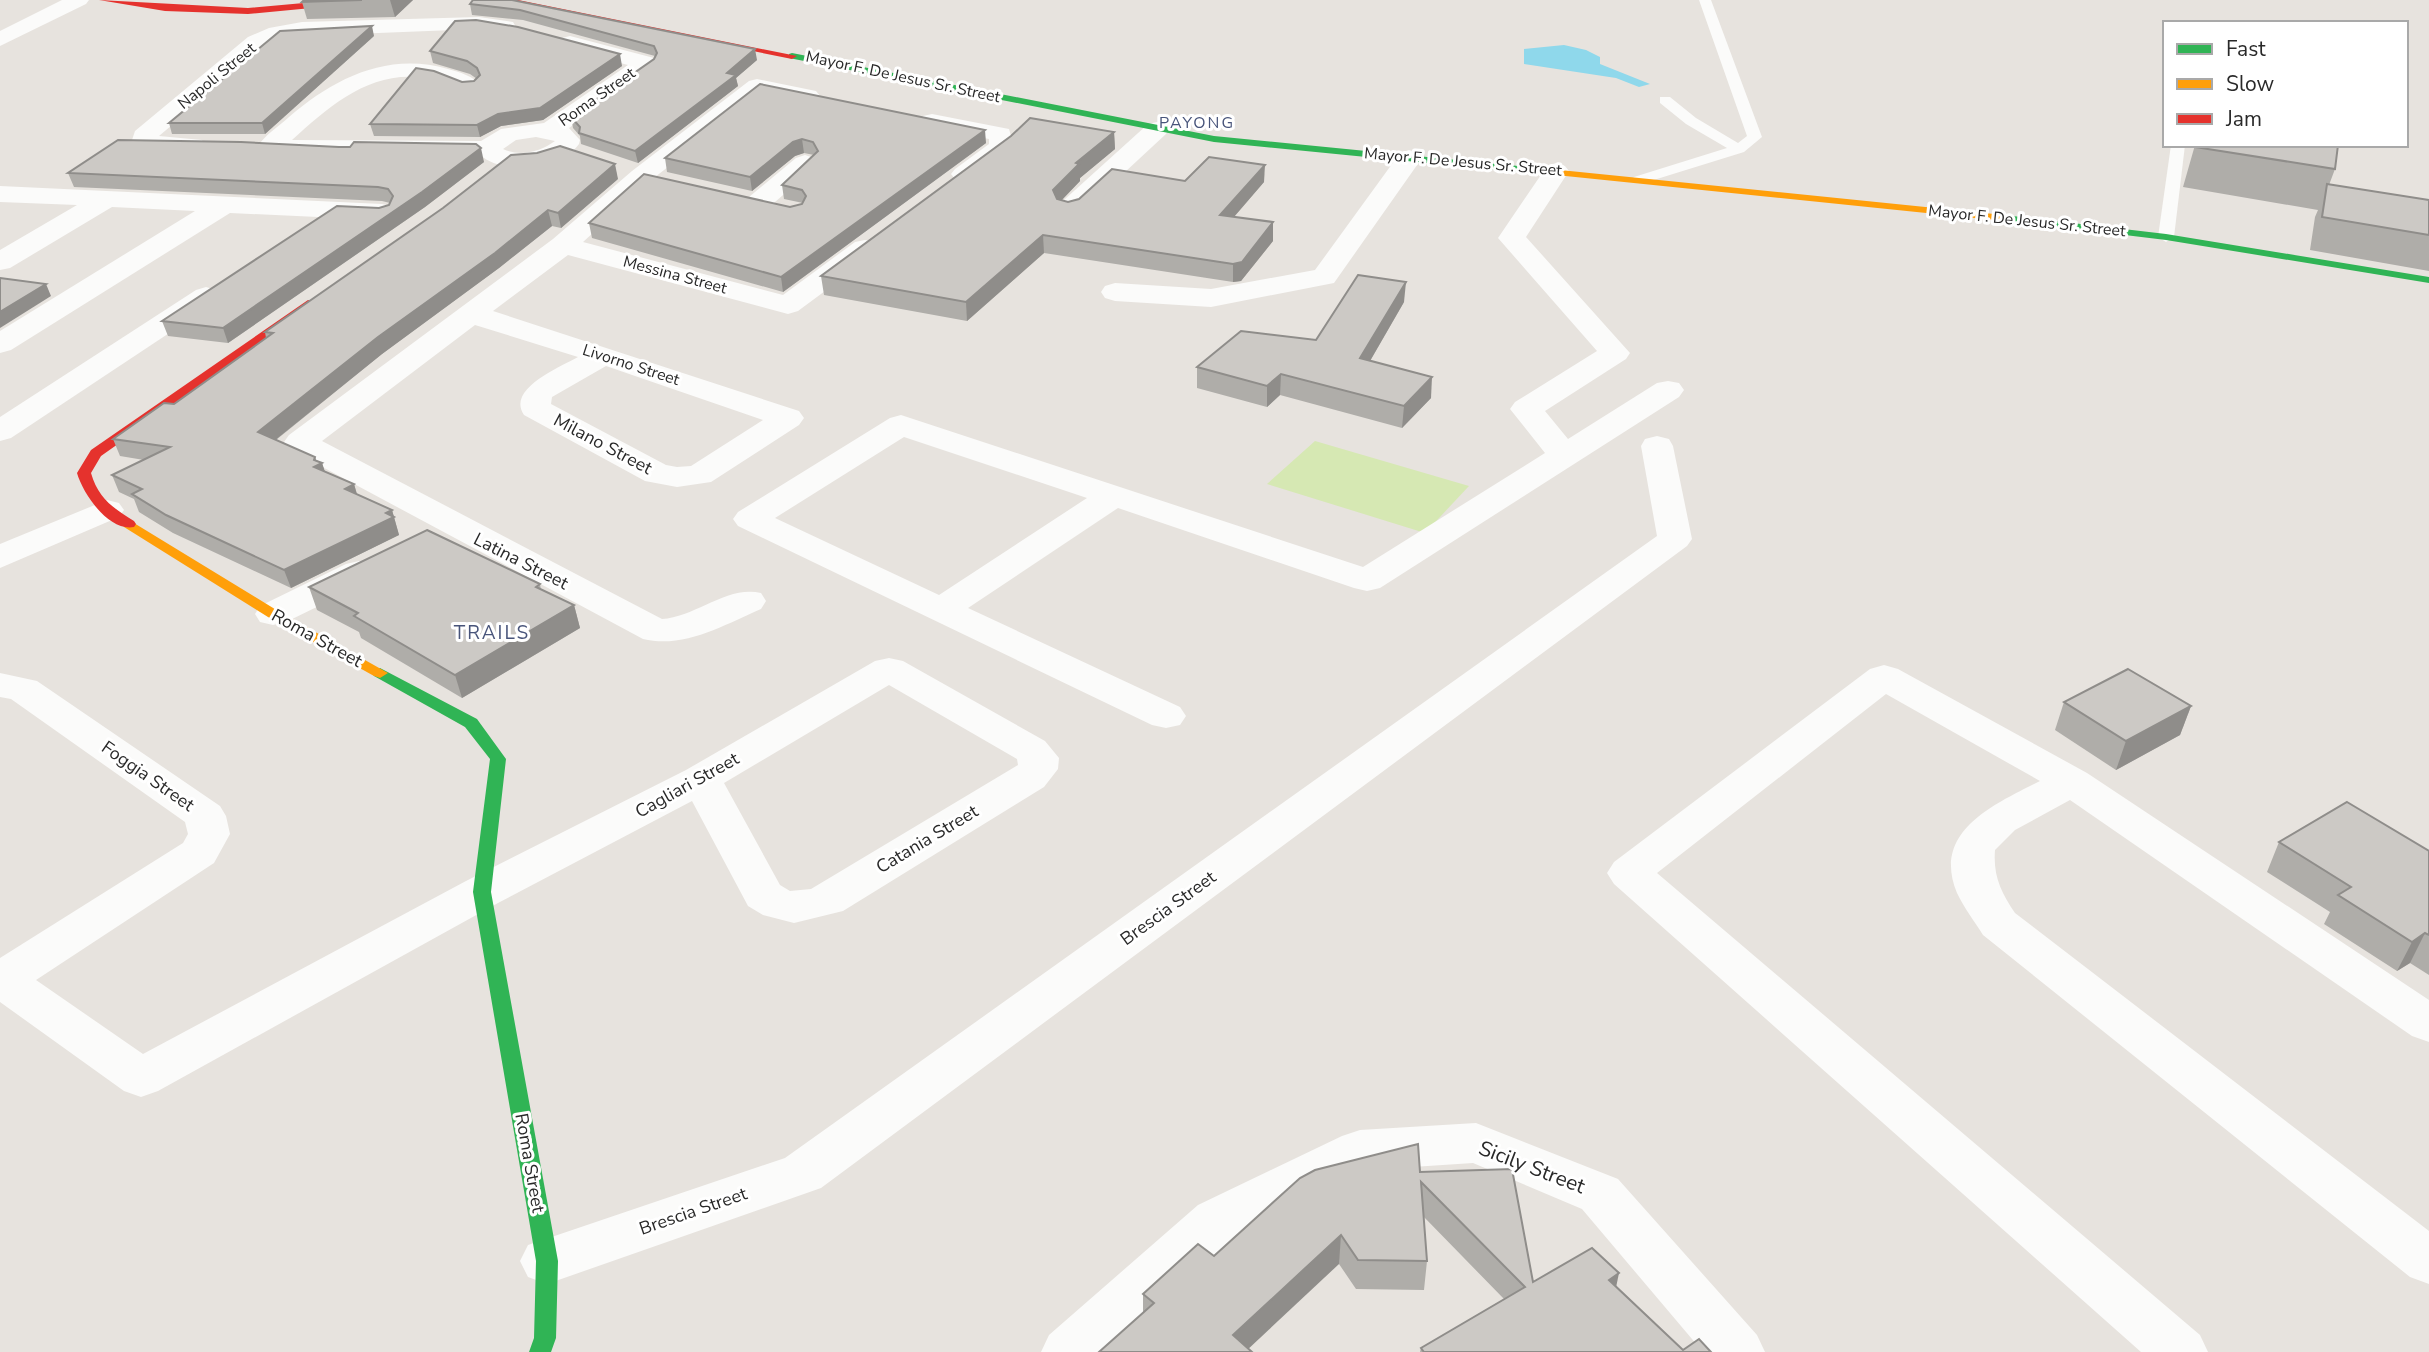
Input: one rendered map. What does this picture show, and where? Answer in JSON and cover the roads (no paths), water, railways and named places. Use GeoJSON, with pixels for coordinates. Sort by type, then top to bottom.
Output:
{"type":"FeatureCollection","features":[{"type":"Feature","properties":{"kind":"street"},"geometry":{"type":"LineString","coordinates":[[0,39],[79,0]]}},
{"type":"Feature","properties":{"kind":"street"},"geometry":{"type":"LineString","coordinates":[[103,0],[164,8],[248,11],[364,0]]}},
{"type":"Feature","properties":{"kind":"street","name":"Mayor F. De Jesus Sr. Street"},"geometry":{"type":"LineString","coordinates":[[505,0],[704,36],[1214,139],[2058,223],[2166,237],[2429,280]]}},
{"type":"Feature","properties":{"kind":"street","name":"Napoli Street"},"geometry":{"type":"LineString","coordinates":[[217,146],[143,143],[144,136],[256,42],[277,33],[302,29],[479,23],[522,30]]}},
{"type":"Feature","properties":{"kind":"street","name":"Roma Street"},"geometry":{"type":"LineString","coordinates":[[499,154],[532,159],[646,63],[547,36]]}},
{"type":"Feature","properties":{"kind":"street"},"geometry":{"type":"LineString","coordinates":[[269,147],[343,87],[375,74],[414,70],[438,72],[469,86]]}},
{"type":"Feature","properties":{"kind":"street"},"geometry":{"type":"LineString","coordinates":[[472,314],[654,179],[757,86],[838,102]]}},
{"type":"Feature","properties":{"kind":"street"},"geometry":{"type":"LineString","coordinates":[[905,115],[1000,134],[1002,146],[949,185]]}},
{"type":"Feature","properties":{"kind":"street"},"geometry":{"type":"LineString","coordinates":[[1069,209],[1157,129]]}},
{"type":"Feature","properties":{"kind":"street"},"geometry":{"type":"LineString","coordinates":[[556,140],[588,158]]}},
{"type":"Feature","properties":{"kind":"street"},"geometry":{"type":"LineString","coordinates":[[243,146],[499,154],[488,175]]}},
{"type":"Feature","properties":{"kind":"street"},"geometry":{"type":"LineString","coordinates":[[1115,292],[1211,298],[1324,277],[1409,158]]}},
{"type":"Feature","properties":{"kind":"street"},"geometry":{"type":"LineString","coordinates":[[758,203],[806,163]]}},
{"type":"Feature","properties":{"kind":"street"},"geometry":{"type":"LineString","coordinates":[[614,167],[654,179]]}},
{"type":"Feature","properties":{"kind":"street"},"geometry":{"type":"LineString","coordinates":[[1556,171],[1512,237],[1615,353],[1526,409],[1565,456]]}},
{"type":"Feature","properties":{"kind":"street"},"geometry":{"type":"LineString","coordinates":[[1,195],[382,212]]}},
{"type":"Feature","properties":{"kind":"street"},"geometry":{"type":"LineString","coordinates":[[732,197],[793,211]]}},
{"type":"Feature","properties":{"kind":"street"},"geometry":{"type":"LineString","coordinates":[[0,262],[104,201]]}},
{"type":"Feature","properties":{"kind":"street"},"geometry":{"type":"LineString","coordinates":[[0,344],[222,206]]}},
{"type":"Feature","properties":{"kind":"street"},"geometry":{"type":"LineString","coordinates":[[301,232],[336,209]]}},
{"type":"Feature","properties":{"kind":"street","name":"Messina Street"},"geometry":{"type":"LineString","coordinates":[[563,246],[788,305],[884,233]]}},
{"type":"Feature","properties":{"kind":"street"},"geometry":{"type":"LineString","coordinates":[[0,431],[232,278]]}},
{"type":"Feature","properties":{"kind":"street","name":"Roma Street"},"geometry":{"type":"LineString","coordinates":[[323,294],[96,453],[84,474],[88,492],[107,510],[273,614],[471,723],[498,759],[482,892],[547,1261],[545,1338],[540,1352]]}},
{"type":"Feature","properties":{"kind":"street","name":"Livorno Street"},"geometry":{"type":"LineString","coordinates":[[472,314],[788,418]]}},
{"type":"Feature","properties":{"kind":"street","name":"Latina Street"},"geometry":{"type":"LineString","coordinates":[[472,314],[300,442],[656,631],[682,629],[748,601]]}},
{"type":"Feature","properties":{"kind":"street","name":"Milano Street"},"geometry":{"type":"LineString","coordinates":[[603,355],[541,391],[535,400],[535,408],[657,474],[677,477],[699,475],[788,418]]}},
{"type":"Feature","properties":{"kind":"street"},"geometry":{"type":"LineString","coordinates":[[1166,716],[750,519],[901,425],[1367,580],[1668,390]]}},
{"type":"Feature","properties":{"kind":"street","name":"Brescia Street"},"geometry":{"type":"LineString","coordinates":[[547,1261],[803,1172],[1675,539],[1657,446]]}},
{"type":"Feature","properties":{"kind":"street"},"geometry":{"type":"LineString","coordinates":[[941,610],[1112,497]]}},
{"type":"Feature","properties":{"kind":"street"},"geometry":{"type":"LineString","coordinates":[[0,557],[107,510]]}},
{"type":"Feature","properties":{"kind":"street"},"geometry":{"type":"LineString","coordinates":[[273,614],[452,525]]}},
{"type":"Feature","properties":{"kind":"street","name":"Cagliari Street"},"geometry":{"type":"LineString","coordinates":[[1,978],[141,1078],[482,892],[701,779],[889,669]]}},
{"type":"Feature","properties":{"kind":"street","name":"Catania Street"},"geometry":{"type":"LineString","coordinates":[[701,779],[764,895],[774,904],[790,909],[809,907],[827,900],[1029,778],[1038,769],[1039,758],[1031,750],[889,669]]}},
{"type":"Feature","properties":{"kind":"street"},"geometry":{"type":"LineString","coordinates":[[2180,1352],[1629,873],[1884,677],[2072,782],[2429,1024]]}},
{"type":"Feature","properties":{"kind":"street","name":"Foggia Street"},"geometry":{"type":"LineString","coordinates":[[0,685],[23,689],[205,816],[209,834],[199,853],[1,978]]}},
{"type":"Feature","properties":{"kind":"street"},"geometry":{"type":"LineString","coordinates":[[2072,782],[1995,824],[1978,839],[1971,854],[1970,874],[1980,899],[1999,924],[2429,1261]]}},
{"type":"Feature","properties":{"kind":"street","name":"Sicily Street"},"geometry":{"type":"LineString","coordinates":[[1069,1352],[1217,1220],[1360,1150],[1476,1143],[1600,1194],[1737,1352]]}},
{"type":"Feature","properties":{"kind":"lane"},"geometry":{"type":"LineString","coordinates":[[1639,180],[1739,149],[1755,136],[1704,0]]}},
{"type":"Feature","properties":{"kind":"lane"},"geometry":{"type":"LineString","coordinates":[[1665,100],[1691,121],[1739,149]]}},
{"type":"Feature","properties":{"kind":"lane"},"geometry":{"type":"LineString","coordinates":[[2166,237],[2178,147]]}},
{"type":"Feature","properties":{"kind":"water"},"geometry":{"type":"Polygon","coordinates":[[[1564,45],[1586,50],[1600,57],[1600,64],[1650,84],[1639,87],[1616,78],[1524,64],[1524,49],[1564,45]]]}},
{"type":"Feature","properties":{"kind":"district","name":"PAYONG"},"geometry":{"type":"Point","coordinates":[1197,123]}},
{"type":"Feature","properties":{"kind":"district","name":"TRAILS"},"geometry":{"type":"Point","coordinates":[492,633]}}]}
